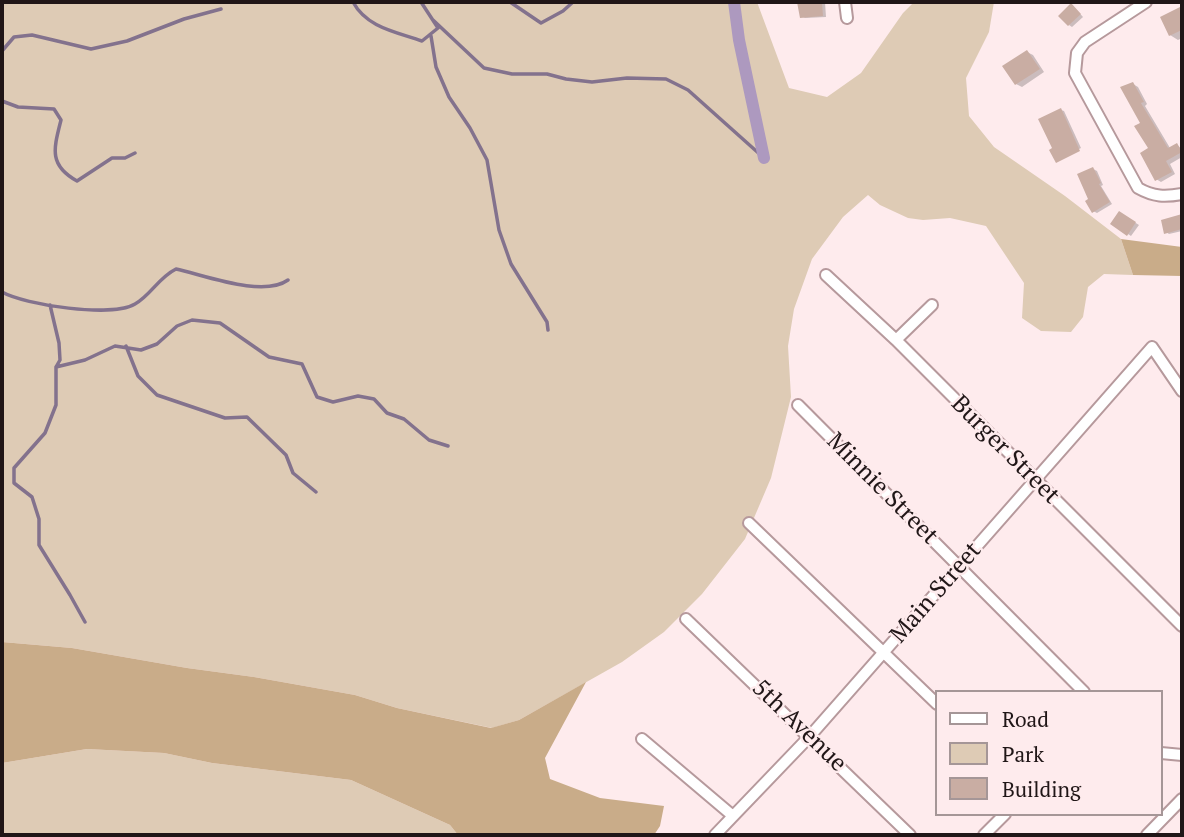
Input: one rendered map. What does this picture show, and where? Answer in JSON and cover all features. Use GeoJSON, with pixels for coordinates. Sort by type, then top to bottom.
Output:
{"type":"FeatureCollection","features":[{"type":"Feature","properties":{"kind":"street"},"geometry":{"type":"LineString","coordinates":[[845,2],[847,18]]}},
{"type":"Feature","properties":{"kind":"street"},"geometry":{"type":"LineString","coordinates":[[1146,2],[1084,42],[1077,53],[1075,73],[1138,188],[1151,195],[1166,197],[1182,194]]}},
{"type":"Feature","properties":{"kind":"street","name":"Burger Street"},"geometry":{"type":"LineString","coordinates":[[826,275],[896,340],[1182,626]]}},
{"type":"Feature","properties":{"kind":"street"},"geometry":{"type":"LineString","coordinates":[[896,340],[932,305]]}},
{"type":"Feature","properties":{"kind":"street","name":"Main Street"},"geometry":{"type":"LineString","coordinates":[[715,835],[810,736],[1152,347],[1182,391]]}},
{"type":"Feature","properties":{"kind":"street","name":"Minnie Street"},"geometry":{"type":"LineString","coordinates":[[798,405],[1082,690]]}},
{"type":"Feature","properties":{"kind":"street"},"geometry":{"type":"LineString","coordinates":[[749,523],[936,703]]}},
{"type":"Feature","properties":{"kind":"street","name":"5th Avenue"},"geometry":{"type":"LineString","coordinates":[[686,619],[910,835]]}},
{"type":"Feature","properties":{"kind":"street"},"geometry":{"type":"LineString","coordinates":[[642,738],[733,817]]}},
{"type":"Feature","properties":{"kind":"street"},"geometry":{"type":"LineString","coordinates":[[1163,753],[1182,755]]}},
{"type":"Feature","properties":{"kind":"street"},"geometry":{"type":"LineString","coordinates":[[1153,833],[1182,799]]}},
{"type":"Feature","properties":{"kind":"street"},"geometry":{"type":"LineString","coordinates":[[984,835],[1003,816]]}},
{"type":"Feature","properties":{"kind":"green space"},"geometry":{"type":"Polygon","coordinates":[[[2,2],[757,2],[789,88],[827,97],[861,73],[903,13],[914,2],[994,2],[989,32],[966,78],[969,116],[994,147],[1121,239],[1133,275],[1104,274],[1088,287],[1083,317],[1071,332],[1041,331],[1022,318],[1024,283],[986,226],[950,218],[908,218],[880,205],[868,195],[843,217],[812,259],[794,309],[788,346],[791,397],[771,478],[745,539],[702,594],[664,632],[622,662],[519,720],[492,728],[397,708],[355,695],[254,677],[72,648],[2,642],[2,2]]]}},
{"type":"Feature","properties":{"kind":"green space"},"geometry":{"type":"Polygon","coordinates":[[[87,749],[164,753],[212,763],[351,780],[450,825],[458,835],[2,835],[2,763],[87,749]]]}},
{"type":"Feature","properties":{"kind":"shaded area"},"geometry":{"type":"Polygon","coordinates":[[[1121,239],[1182,247],[1182,276],[1133,275],[1121,239]]]}},
{"type":"Feature","properties":{"kind":"shaded area"},"geometry":{"type":"Polygon","coordinates":[[[2,642],[72,648],[254,677],[355,695],[397,708],[491,728],[519,720],[586,682],[545,758],[550,779],[600,798],[664,806],[660,826],[654,835],[458,835],[450,825],[351,780],[212,763],[164,753],[87,749],[2,763],[2,642]]]}},
{"type":"Feature","properties":{"kind":"building"},"geometry":{"type":"Polygon","coordinates":[[[797,2],[822,2],[823,16],[800,18],[797,2]]]}},
{"type":"Feature","properties":{"kind":"building"},"geometry":{"type":"Polygon","coordinates":[[[1071,3],[1081,14],[1068,26],[1058,16],[1071,3]]]}},
{"type":"Feature","properties":{"kind":"building"},"geometry":{"type":"Polygon","coordinates":[[[1182,6],[1182,30],[1169,36],[1160,17],[1182,6]]]}},
{"type":"Feature","properties":{"kind":"building"},"geometry":{"type":"Polygon","coordinates":[[[1027,50],[1040,69],[1015,85],[1002,66],[1027,50]]]}},
{"type":"Feature","properties":{"kind":"building"},"geometry":{"type":"Polygon","coordinates":[[[1133,82],[1144,102],[1141,103],[1168,148],[1177,143],[1182,152],[1166,161],[1172,172],[1155,181],[1140,153],[1148,148],[1134,126],[1140,123],[1120,87],[1133,82]]]}},
{"type":"Feature","properties":{"kind":"building"},"geometry":{"type":"Polygon","coordinates":[[[1061,108],[1080,151],[1056,163],[1038,119],[1061,108]]]}},
{"type":"Feature","properties":{"kind":"building"},"geometry":{"type":"Polygon","coordinates":[[[1093,167],[1110,202],[1092,213],[1085,201],[1088,199],[1077,174],[1093,167]]]}},
{"type":"Feature","properties":{"kind":"building"},"geometry":{"type":"Polygon","coordinates":[[[1119,211],[1136,222],[1127,236],[1110,224],[1119,211]]]}},
{"type":"Feature","properties":{"kind":"building"},"geometry":{"type":"Polygon","coordinates":[[[1182,214],[1182,229],[1164,234],[1161,220],[1182,214]]]}},
{"type":"Feature","properties":{"kind":"waterway"},"geometry":{"type":"LineString","coordinates":[[353,2],[359,11],[374,23],[422,41],[438,28],[421,2]]}},
{"type":"Feature","properties":{"kind":"waterway"},"geometry":{"type":"LineString","coordinates":[[510,2],[541,23],[573,2]]}},
{"type":"Feature","properties":{"kind":"waterway"},"geometry":{"type":"LineString","coordinates":[[734,2],[739,40],[764,158]]}},
{"type":"Feature","properties":{"kind":"waterway"},"geometry":{"type":"LineString","coordinates":[[2,51],[14,37],[32,35],[91,49],[127,41],[184,19],[221,9]]}},
{"type":"Feature","properties":{"kind":"waterway"},"geometry":{"type":"LineString","coordinates":[[433,20],[484,68],[512,74],[547,74],[592,82],[627,78],[666,79],[688,90],[764,158]]}},
{"type":"Feature","properties":{"kind":"waterway"},"geometry":{"type":"LineString","coordinates":[[431,36],[436,67],[449,97],[487,160],[499,230],[511,264],[547,322],[548,330]]}},
{"type":"Feature","properties":{"kind":"waterway"},"geometry":{"type":"LineString","coordinates":[[2,101],[18,107],[54,109],[61,120],[55,147],[57,162],[61,169],[77,181],[112,158],[125,158],[135,153]]}},
{"type":"Feature","properties":{"kind":"waterway"},"geometry":{"type":"LineString","coordinates":[[2,292],[48,305],[108,310],[135,304],[176,269],[249,286],[264,287],[288,280]]}},
{"type":"Feature","properties":{"kind":"waterway"},"geometry":{"type":"LineString","coordinates":[[50,305],[59,343],[56,405],[45,433],[14,468],[14,483],[32,497],[39,519],[39,545],[85,622]]}},
{"type":"Feature","properties":{"kind":"waterway"},"geometry":{"type":"LineString","coordinates":[[56,367],[85,360],[115,346],[141,350],[157,344],[177,326],[192,320],[220,323],[269,357],[302,364],[317,397],[333,402],[358,396],[374,399],[387,413],[404,419],[429,440],[448,446]]}},
{"type":"Feature","properties":{"kind":"waterway"},"geometry":{"type":"LineString","coordinates":[[126,346],[138,376],[157,395],[225,418],[247,417],[286,455],[293,473],[316,492]]}}]}
